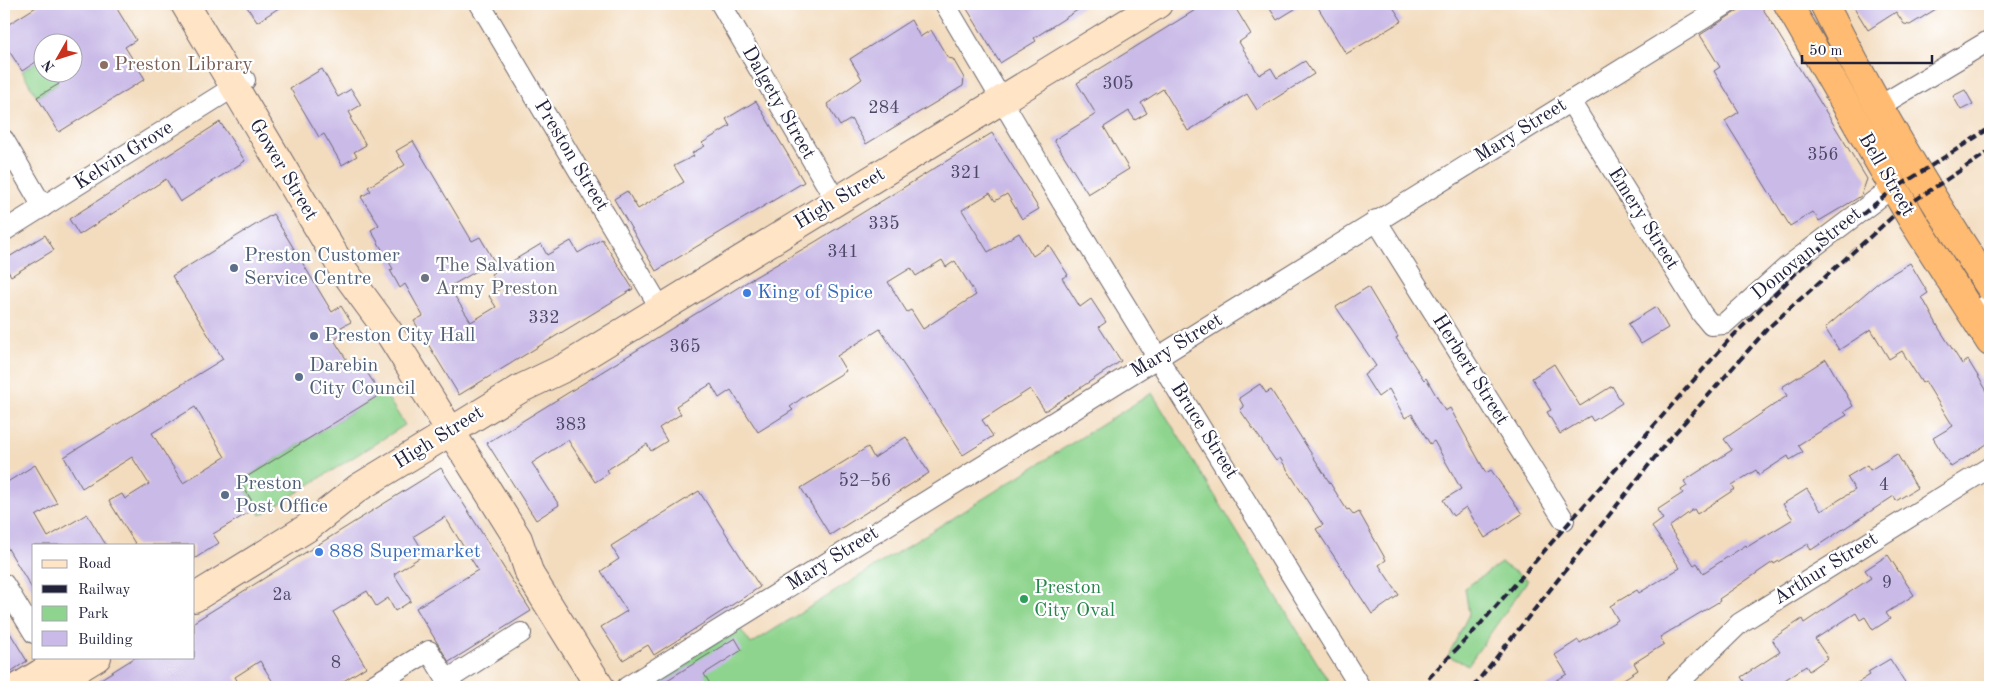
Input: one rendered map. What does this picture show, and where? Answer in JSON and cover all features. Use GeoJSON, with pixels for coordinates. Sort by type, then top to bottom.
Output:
{"type":"FeatureCollection","features":[{"type":"Feature","properties":{"kind":"highway","name":"Bell Street"},"geometry":{"type":"LineString","coordinates":[[1788,4],[1893,187],[1981,308],[1990,342]]}},
{"type":"Feature","properties":{"kind":"highway","name":"Bell Street"},"geometry":{"type":"LineString","coordinates":[[1824,4],[1878,108],[1936,206],[1990,287]]}},
{"type":"Feature","properties":{"kind":"main road","name":"Gower Street"},"geometry":{"type":"LineString","coordinates":[[185,4],[239,84]]}},
{"type":"Feature","properties":{"kind":"main road","name":"Gower Street"},"geometry":{"type":"LineString","coordinates":[[199,4],[239,84],[344,271],[388,331],[518,539]]}},
{"type":"Feature","properties":{"kind":"main road","name":"High Street"},"geometry":{"type":"LineString","coordinates":[[195,579],[295,517],[358,488],[520,388],[566,367],[657,304],[998,93],[1133,4]]}},
{"type":"Feature","properties":{"kind":"main road","name":"High Street"},"geometry":{"type":"LineString","coordinates":[[998,93],[1158,4]]}},
{"type":"Feature","properties":{"kind":"main road","name":"High Street"},"geometry":{"type":"LineString","coordinates":[[195,597],[307,528],[358,488]]}},
{"type":"Feature","properties":{"kind":"main road"},"geometry":{"type":"LineString","coordinates":[[518,539],[530,575],[600,687]]}},
{"type":"Feature","properties":{"kind":"main road"},"geometry":{"type":"LineString","coordinates":[[518,539],[544,564],[620,687]]}},
{"type":"Feature","properties":{"kind":"main road"},"geometry":{"type":"LineString","coordinates":[[19,687],[55,669],[94,658]]}},
{"type":"Feature","properties":{"kind":"street","name":"Preston Street"},"geometry":{"type":"LineString","coordinates":[[480,4],[657,304]]}},
{"type":"Feature","properties":{"kind":"street","name":"Dalgety Street"},"geometry":{"type":"LineString","coordinates":[[722,4],[833,196]]}},
{"type":"Feature","properties":{"kind":"street","name":"Bruce Street"},"geometry":{"type":"LineString","coordinates":[[945,4],[1062,202],[1360,687]]}},
{"type":"Feature","properties":{"kind":"street","name":"Mary Street"},"geometry":{"type":"LineString","coordinates":[[627,687],[1376,220],[1727,4]]}},
{"type":"Feature","properties":{"kind":"street"},"geometry":{"type":"LineString","coordinates":[[1878,108],[1990,40]]}},
{"type":"Feature","properties":{"kind":"street","name":"Kelvin Grove"},"geometry":{"type":"LineString","coordinates":[[4,231],[239,84]]}},
{"type":"Feature","properties":{"kind":"street","name":"Emery Street"},"geometry":{"type":"LineString","coordinates":[[1570,101],[1702,314],[1711,325],[1724,324]]}},
{"type":"Feature","properties":{"kind":"street"},"geometry":{"type":"LineString","coordinates":[[4,140],[43,207]]}},
{"type":"Feature","properties":{"kind":"street","name":"Donovan Street"},"geometry":{"type":"LineString","coordinates":[[1724,324],[1787,267],[1893,187]]}},
{"type":"Feature","properties":{"kind":"street","name":"Herbert Street"},"geometry":{"type":"LineString","coordinates":[[1376,220],[1564,520]]}},
{"type":"Feature","properties":{"kind":"street","name":"Arthur Street"},"geometry":{"type":"LineString","coordinates":[[1674,687],[1740,623],[1990,467]]}},
{"type":"Feature","properties":{"kind":"street"},"geometry":{"type":"LineString","coordinates":[[4,584],[32,630]]}},
{"type":"Feature","properties":{"kind":"street"},"geometry":{"type":"LineString","coordinates":[[370,687],[429,651],[449,684],[521,633]]}},
{"type":"Feature","properties":{"kind":"green space"},"geometry":{"type":"Polygon","coordinates":[[[32,64],[32,82],[58,82],[59,84],[37,97],[22,71],[32,64]]]}},
{"type":"Feature","properties":{"kind":"green space"},"geometry":{"type":"Polygon","coordinates":[[[384,392],[405,425],[261,515],[240,481],[384,392]]]}},
{"type":"Feature","properties":{"kind":"green space","name":"Preston City Oval"},"geometry":{"type":"Polygon","coordinates":[[[1152,393],[1332,687],[647,687],[739,627],[751,644],[1152,393]]]}},
{"type":"Feature","properties":{"kind":"green space"},"geometry":{"type":"Polygon","coordinates":[[[1501,563],[1528,580],[1468,665],[1448,656],[1469,614],[1465,588],[1501,563]]]}},
{"type":"Feature","properties":{"kind":"building","name":"Preston Library"},"geometry":{"type":"Polygon","coordinates":[[[41,4],[114,4],[136,40],[125,47],[145,79],[59,132],[37,97],[59,84],[58,82],[82,82],[82,32],[32,32],[32,64],[22,71],[4,43],[4,27],[41,4]]]}},
{"type":"Feature","properties":{"kind":"building"},"geometry":{"type":"Polygon","coordinates":[[[245,4],[285,4],[257,22],[245,4]]]}},
{"type":"Feature","properties":{"kind":"building"},"geometry":{"type":"Polygon","coordinates":[[[964,4],[1087,4],[1034,38],[1036,41],[1000,63],[964,4]]]}},
{"type":"Feature","properties":{"kind":"building"},"geometry":{"type":"Polygon","coordinates":[[[1205,4],[1233,4],[1251,34],[1239,42],[1259,75],[1271,68],[1277,78],[1305,61],[1314,74],[1257,110],[1247,94],[1188,131],[1163,89],[1141,103],[1147,113],[1135,120],[1129,111],[1104,127],[1129,169],[1088,194],[1054,140],[1096,114],[1077,83],[1205,4]]]}},
{"type":"Feature","properties":{"kind":"building"},"geometry":{"type":"Polygon","coordinates":[[[1267,4],[1303,4],[1277,20],[1267,4]]]}},
{"type":"Feature","properties":{"kind":"building"},"geometry":{"type":"Polygon","coordinates":[[[1316,4],[1391,4],[1402,21],[1346,54],[1316,4]]]}},
{"type":"Feature","properties":{"kind":"building"},"geometry":{"type":"Polygon","coordinates":[[[1748,4],[1760,4],[1867,179],[1861,196],[1819,221],[1813,212],[1790,226],[1725,121],[1739,112],[1714,71],[1720,67],[1700,35],[1748,4]]]}},
{"type":"Feature","properties":{"kind":"building"},"geometry":{"type":"Polygon","coordinates":[[[1852,4],[1944,4],[1910,25],[1904,24],[1896,12],[1868,30],[1852,4]]]}},
{"type":"Feature","properties":{"kind":"building"},"geometry":{"type":"Polygon","coordinates":[[[911,20],[920,37],[931,30],[948,58],[953,59],[964,78],[963,86],[866,144],[851,119],[840,126],[827,104],[862,79],[850,59],[911,20]]]}},
{"type":"Feature","properties":{"kind":"building"},"geometry":{"type":"Polygon","coordinates":[[[322,69],[338,97],[351,89],[361,105],[349,112],[352,117],[350,118],[366,145],[354,152],[357,156],[342,165],[324,134],[319,137],[290,88],[322,69]]]}},
{"type":"Feature","properties":{"kind":"building"},"geometry":{"type":"Polygon","coordinates":[[[1965,90],[1973,104],[1961,110],[1953,96],[1965,90]]]}},
{"type":"Feature","properties":{"kind":"building"},"geometry":{"type":"Polygon","coordinates":[[[756,101],[804,182],[656,271],[614,199],[627,191],[638,209],[684,182],[674,166],[694,156],[692,153],[705,146],[702,143],[730,126],[726,119],[756,101]]]}},
{"type":"Feature","properties":{"kind":"building"},"geometry":{"type":"Polygon","coordinates":[[[220,122],[245,161],[180,202],[166,179],[79,235],[69,219],[220,122]]]}},
{"type":"Feature","properties":{"kind":"building"},"geometry":{"type":"Polygon","coordinates":[[[992,133],[1039,209],[1022,219],[1007,194],[995,201],[990,193],[962,210],[988,252],[1019,233],[1033,256],[1049,245],[1068,275],[1062,278],[1080,307],[1091,299],[1106,322],[1099,327],[1121,361],[1045,411],[1030,389],[982,420],[993,436],[963,455],[880,329],[837,356],[846,371],[802,398],[790,407],[793,410],[758,432],[731,390],[719,398],[711,384],[676,406],[681,414],[659,428],[667,441],[651,451],[647,444],[607,470],[609,473],[595,482],[568,440],[532,463],[559,505],[536,520],[487,443],[755,277],[992,133]],[[942,260],[916,276],[911,268],[888,282],[907,312],[911,310],[923,329],[976,295],[955,261],[946,267],[942,260]]]}},
{"type":"Feature","properties":{"kind":"building"},"geometry":{"type":"Polygon","coordinates":[[[413,141],[472,241],[480,237],[494,261],[449,287],[471,322],[496,307],[489,296],[500,289],[491,274],[541,244],[547,255],[571,241],[578,253],[602,239],[633,289],[459,395],[414,321],[423,316],[405,284],[400,288],[390,270],[393,269],[371,230],[379,225],[361,197],[371,191],[368,187],[405,165],[396,151],[413,141]]]}},
{"type":"Feature","properties":{"kind":"building"},"geometry":{"type":"Polygon","coordinates":[[[273,214],[332,312],[341,306],[351,322],[341,327],[345,333],[334,340],[350,365],[359,360],[381,394],[240,481],[256,508],[213,534],[219,543],[195,558],[195,544],[135,544],[109,501],[122,494],[125,499],[149,484],[132,457],[82,488],[64,457],[223,359],[172,276],[273,214]],[[195,407],[152,433],[183,483],[225,457],[195,407]]]}},
{"type":"Feature","properties":{"kind":"building"},"geometry":{"type":"Polygon","coordinates":[[[45,235],[54,250],[11,276],[4,264],[4,260],[45,235]]]}},
{"type":"Feature","properties":{"kind":"building"},"geometry":{"type":"Polygon","coordinates":[[[1910,263],[1928,293],[1922,297],[1940,330],[1962,364],[1968,360],[1990,396],[1990,442],[1951,467],[1933,438],[1953,426],[1925,381],[1922,383],[1902,351],[1889,359],[1871,329],[1839,350],[1825,328],[1880,281],[1910,263]]]}},
{"type":"Feature","properties":{"kind":"building"},"geometry":{"type":"Polygon","coordinates":[[[1368,287],[1398,337],[1396,338],[1424,380],[1426,378],[1445,411],[1450,408],[1486,473],[1491,470],[1522,514],[1485,538],[1466,507],[1453,516],[1443,500],[1461,489],[1434,441],[1430,444],[1412,414],[1405,418],[1389,389],[1378,397],[1364,375],[1376,366],[1336,307],[1368,287]]]}},
{"type":"Feature","properties":{"kind":"building"},"geometry":{"type":"Polygon","coordinates":[[[1656,307],[1668,328],[1641,344],[1628,324],[1656,307]]]}},
{"type":"Feature","properties":{"kind":"building"},"geometry":{"type":"Polygon","coordinates":[[[1826,359],[1853,406],[1844,412],[1847,415],[1798,445],[1803,452],[1790,460],[1788,456],[1759,475],[1756,470],[1732,485],[1735,489],[1697,514],[1694,509],[1669,527],[1694,565],[1697,563],[1703,573],[1746,545],[1747,547],[1793,519],[1783,504],[1807,489],[1821,511],[1855,490],[1847,477],[1867,465],[1870,470],[1897,454],[1917,488],[1896,501],[1894,496],[1811,550],[1808,544],[1774,564],[1773,562],[1719,599],[1720,601],[1660,637],[1664,644],[1634,663],[1638,670],[1611,687],[1545,687],[1567,674],[1555,655],[1578,640],[1580,643],[1618,620],[1610,606],[1637,590],[1639,593],[1680,568],[1652,527],[1663,519],[1657,510],[1683,493],[1681,490],[1687,486],[1684,481],[1732,450],[1724,439],[1787,396],[1782,387],[1826,359]]]}},
{"type":"Feature","properties":{"kind":"building"},"geometry":{"type":"Polygon","coordinates":[[[1554,364],[1580,406],[1612,386],[1622,403],[1593,421],[1590,416],[1560,434],[1547,412],[1551,410],[1532,378],[1554,364]]]}},
{"type":"Feature","properties":{"kind":"building"},"geometry":{"type":"Polygon","coordinates":[[[1260,384],[1266,393],[1271,390],[1347,510],[1349,509],[1354,515],[1359,512],[1386,560],[1379,565],[1399,595],[1372,614],[1316,529],[1323,525],[1280,458],[1276,461],[1240,410],[1244,407],[1239,398],[1260,384]]]}},
{"type":"Feature","properties":{"kind":"building"},"geometry":{"type":"Polygon","coordinates":[[[906,437],[929,473],[830,535],[801,488],[868,447],[874,458],[906,437]]]}},
{"type":"Feature","properties":{"kind":"building"},"geometry":{"type":"Polygon","coordinates":[[[35,465],[57,503],[36,516],[48,537],[87,514],[105,544],[32,544],[32,589],[4,542],[4,484],[35,465]]]}},
{"type":"Feature","properties":{"kind":"building"},"geometry":{"type":"Polygon","coordinates":[[[441,468],[531,611],[449,662],[416,608],[478,570],[445,517],[414,536],[425,554],[394,574],[411,601],[395,611],[388,598],[376,606],[367,591],[333,612],[366,667],[334,687],[276,687],[260,661],[235,677],[241,687],[88,687],[134,658],[195,658],[195,621],[441,468]]]}},
{"type":"Feature","properties":{"kind":"building"},"geometry":{"type":"Polygon","coordinates":[[[699,491],[760,587],[654,655],[648,645],[623,660],[601,627],[627,611],[601,571],[619,559],[611,546],[699,491]]]}},
{"type":"Feature","properties":{"kind":"building"},"geometry":{"type":"Polygon","coordinates":[[[1888,555],[1914,595],[1886,613],[1890,619],[1873,630],[1865,617],[1860,620],[1856,613],[1815,639],[1828,658],[1809,671],[1806,666],[1774,687],[1748,687],[1741,677],[1780,652],[1772,639],[1802,619],[1804,623],[1871,578],[1865,570],[1888,555]]]}},
{"type":"Feature","properties":{"kind":"building"},"geometry":{"type":"Polygon","coordinates":[[[4,623],[27,661],[4,676],[4,623]]]}},
{"type":"Feature","properties":{"kind":"building"},"geometry":{"type":"Polygon","coordinates":[[[735,638],[742,650],[704,674],[712,687],[656,687],[735,638]]]}},
{"type":"Feature","properties":{"kind":"building"},"geometry":{"type":"Polygon","coordinates":[[[1890,659],[1908,687],[1851,687],[1870,675],[1868,672],[1890,659]]]}},
{"type":"Feature","properties":{"kind":"railway"},"geometry":{"type":"LineString","coordinates":[[1420,687],[1476,629],[1728,341],[1800,269],[1827,243],[1890,192],[1990,128]]}},
{"type":"Feature","properties":{"kind":"railway"},"geometry":{"type":"LineString","coordinates":[[1473,687],[1667,442],[1768,328],[1900,210],[1990,151]]}},
{"type":"Feature","properties":{"kind":"place","name":"Preston Library"},"geometry":{"type":"Point","coordinates":[104,65]}},
{"type":"Feature","properties":{"kind":"place","name":"Preston Customer Service Centre"},"geometry":{"type":"Point","coordinates":[234,268]}},
{"type":"Feature","properties":{"kind":"place","name":"The Salvation Army Preston"},"geometry":{"type":"Point","coordinates":[425,278]}},
{"type":"Feature","properties":{"kind":"place","name":"King of Spice"},"geometry":{"type":"Point","coordinates":[747,293]}},
{"type":"Feature","properties":{"kind":"place","name":"Preston City Hall"},"geometry":{"type":"Point","coordinates":[314,336]}},
{"type":"Feature","properties":{"kind":"place","name":"Darebin City Council"},"geometry":{"type":"Point","coordinates":[299,377]}},
{"type":"Feature","properties":{"kind":"place","name":"Preston Post Office"},"geometry":{"type":"Point","coordinates":[225,495]}},
{"type":"Feature","properties":{"kind":"place","name":"888 Supermarket"},"geometry":{"type":"Point","coordinates":[319,552]}},
{"type":"Feature","properties":{"kind":"place","name":"Preston City Oval"},"geometry":{"type":"Point","coordinates":[1024,599]}}]}
